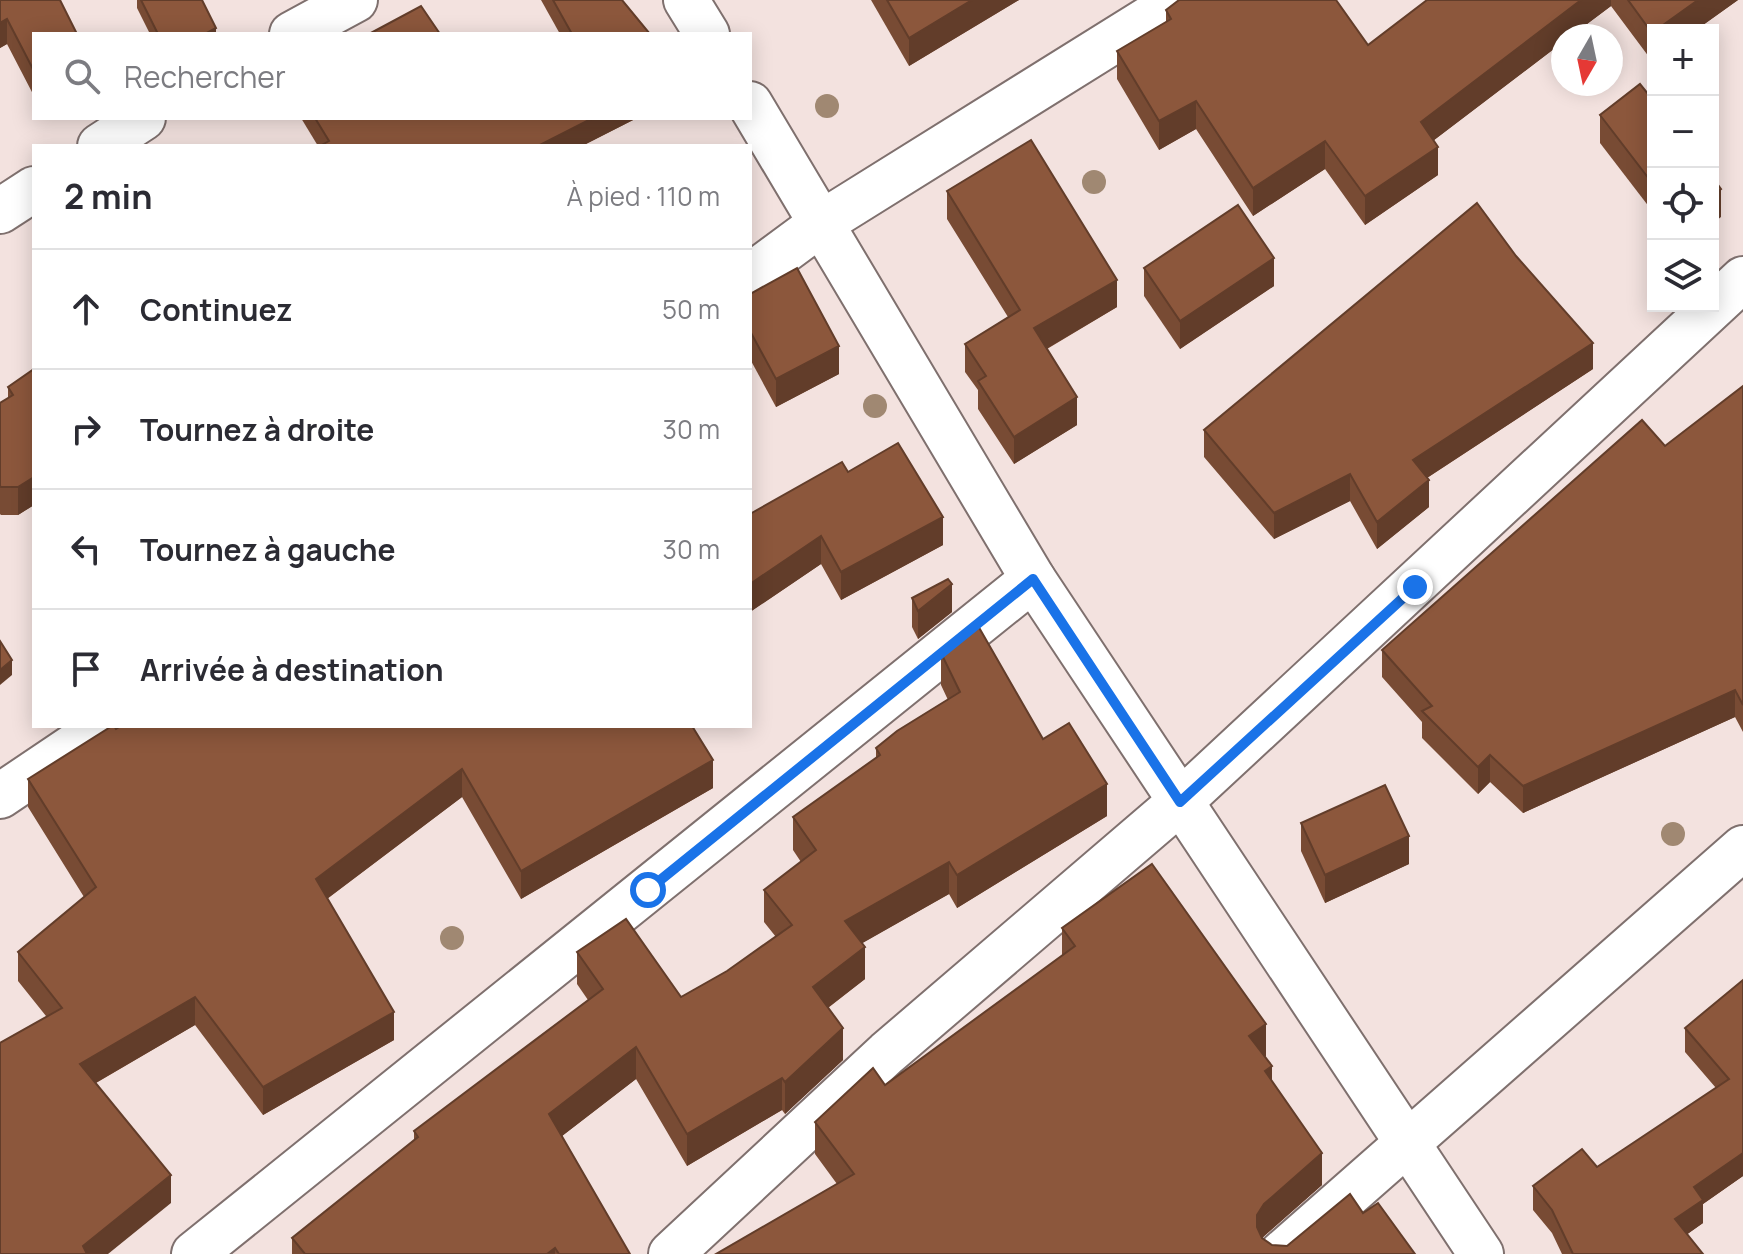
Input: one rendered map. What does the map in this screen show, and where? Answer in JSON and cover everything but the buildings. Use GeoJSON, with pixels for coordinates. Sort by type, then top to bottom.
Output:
{"type":"FeatureCollection","features":[{"type":"Feature","properties":{"kind":"street"},"geometry":{"type":"LineString","coordinates":[[296,32],[355,0]]}},
{"type":"Feature","properties":{"kind":"street"},"geometry":{"type":"LineString","coordinates":[[686,0],[706,32]]}},
{"type":"Feature","properties":{"kind":"street"},"geometry":{"type":"LineString","coordinates":[[752,275],[823,222],[1179,0]]}},
{"type":"Feature","properties":{"kind":"street"},"geometry":{"type":"LineString","coordinates":[[752,107],[1033,579],[1405,1144],[1481,1254]]}},
{"type":"Feature","properties":{"kind":"street"},"geometry":{"type":"LineString","coordinates":[[103,144],[140,120]]}},
{"type":"Feature","properties":{"kind":"street"},"geometry":{"type":"LineString","coordinates":[[0,211],[32,190]]}},
{"type":"Feature","properties":{"kind":"street"},"geometry":{"type":"LineString","coordinates":[[671,1254],[887,1053],[1180,802],[1743,279]]}},
{"type":"Feature","properties":{"kind":"street"},"geometry":{"type":"LineString","coordinates":[[194,1254],[1033,579]]}},
{"type":"Feature","properties":{"kind":"street"},"geometry":{"type":"LineString","coordinates":[[0,796],[101,728]]}},
{"type":"Feature","properties":{"kind":"street"},"geometry":{"type":"LineString","coordinates":[[1281,1254],[1743,848]]}},
{"type":"Feature","properties":{"kind":"route"},"geometry":{"type":"LineString","coordinates":[[648,890],[1033,579],[1180,802],[1415,587]]}}]}
